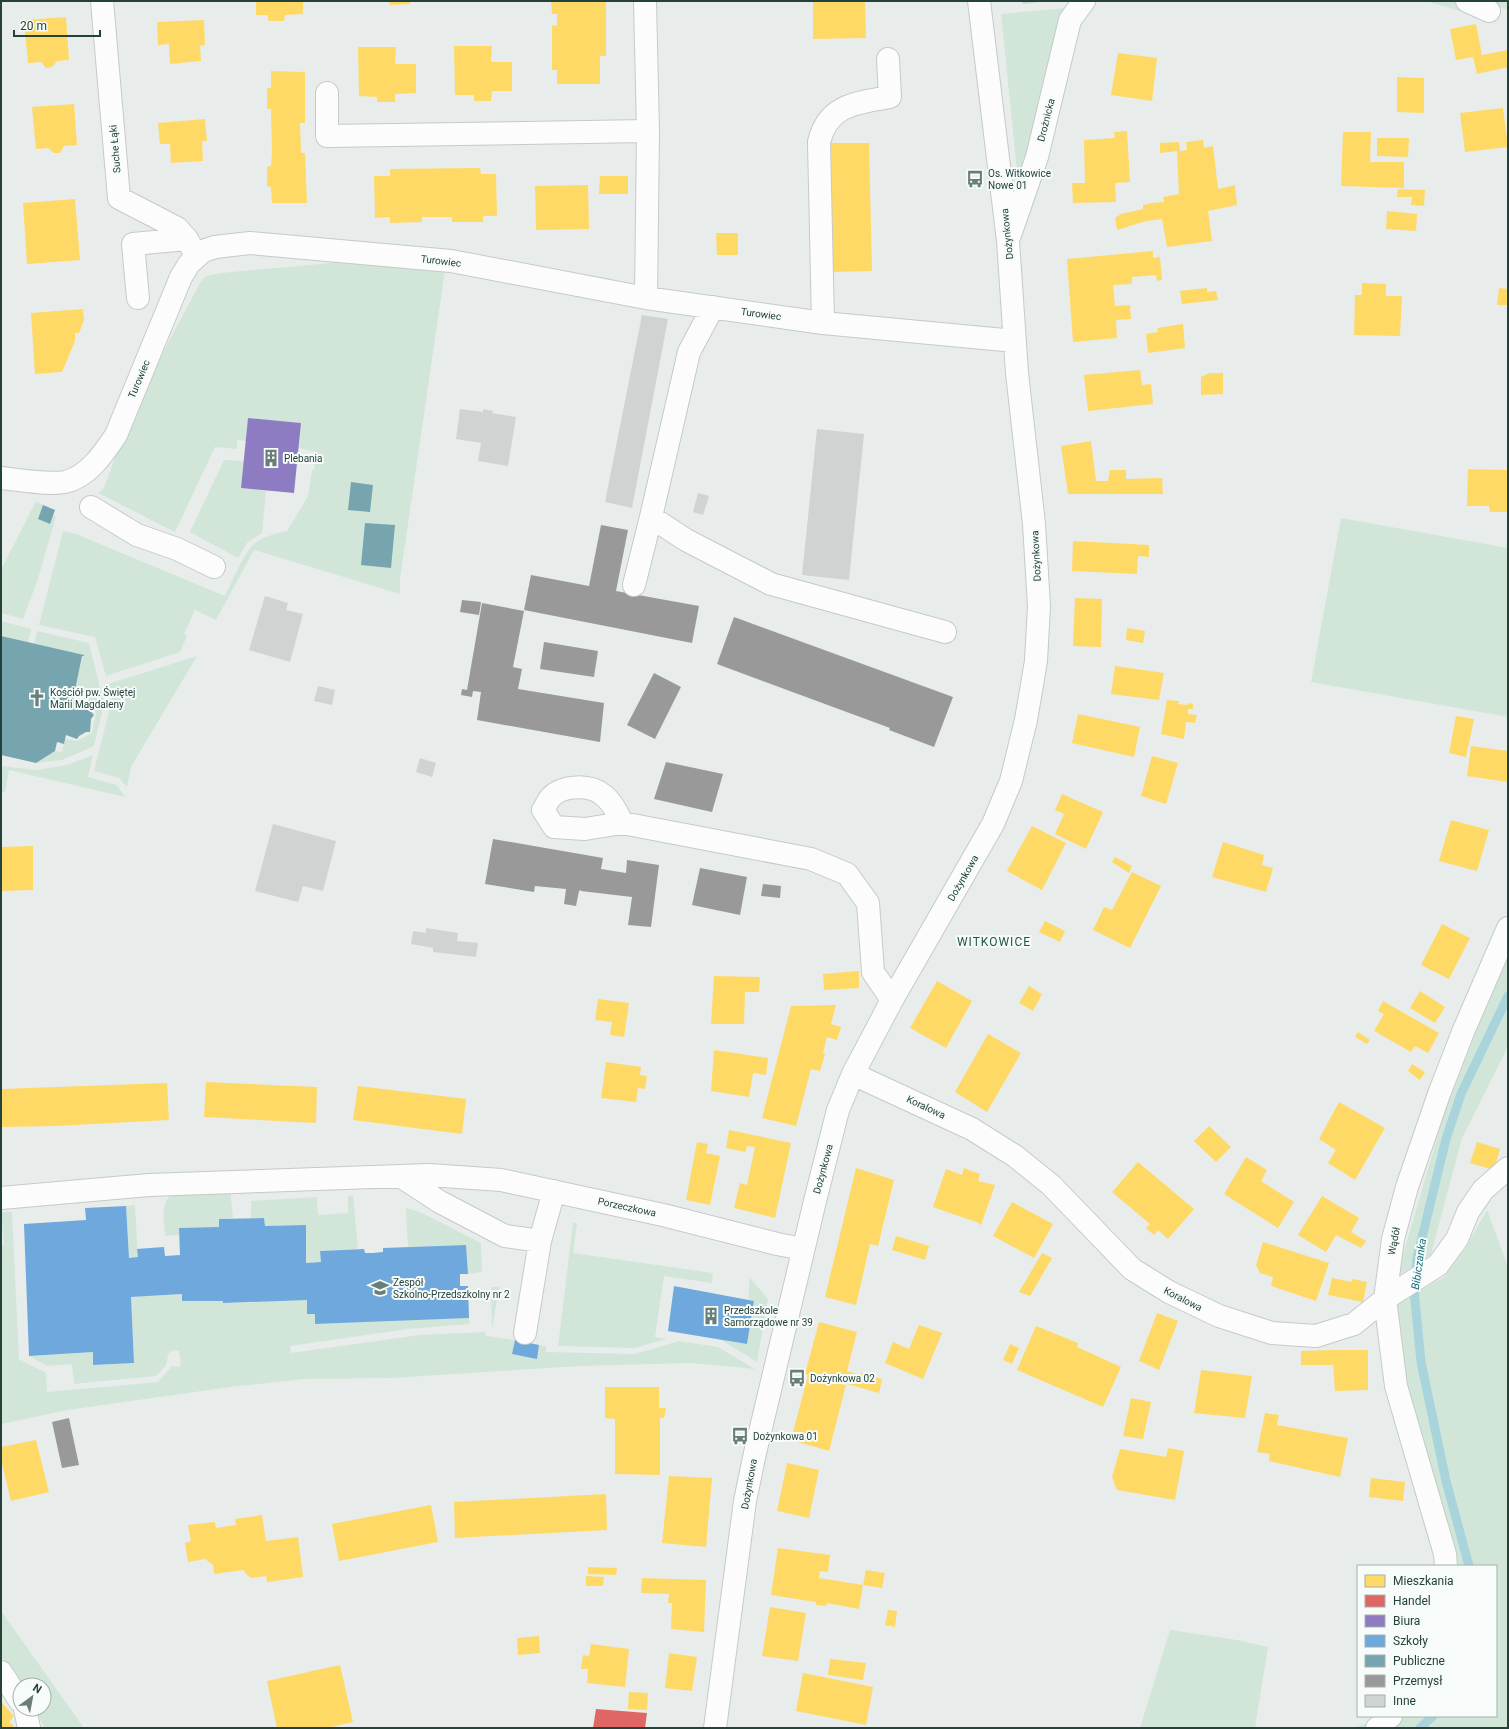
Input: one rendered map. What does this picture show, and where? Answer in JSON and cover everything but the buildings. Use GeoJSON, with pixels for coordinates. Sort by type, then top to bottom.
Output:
{"type":"FeatureCollection","features":[{"type":"Feature","properties":{"kind":"street","name":"Suche Łąki"},"geometry":{"type":"LineString","coordinates":[[102,1],[119,198],[176,228],[191,248]]}},
{"type":"Feature","properties":{"kind":"street"},"geometry":{"type":"LineString","coordinates":[[645,1],[648,131],[646,298]]}},
{"type":"Feature","properties":{"kind":"street","name":"Dożynkowa"},"geometry":{"type":"LineString","coordinates":[[716,1728],[745,1501],[803,1249],[838,1110],[854,1074],[892,1000],[994,824],[1011,781],[1026,720],[1036,661],[1039,606],[1034,524],[1017,373],[1008,241],[979,1]]}},
{"type":"Feature","properties":{"kind":"street","name":"Drożnicka"},"geometry":{"type":"LineString","coordinates":[[1008,241],[1037,157],[1070,20],[1084,1]]}},
{"type":"Feature","properties":{"kind":"street"},"geometry":{"type":"LineString","coordinates":[[1467,1],[1489,11]]}},
{"type":"Feature","properties":{"kind":"street"},"geometry":{"type":"LineString","coordinates":[[823,323],[819,142],[821,134],[832,116],[847,105],[890,97],[888,59]]}},
{"type":"Feature","properties":{"kind":"street"},"geometry":{"type":"LineString","coordinates":[[327,93],[327,136],[648,131]]}},
{"type":"Feature","properties":{"kind":"street","name":"Turowiec"},"geometry":{"type":"LineString","coordinates":[[1,478],[54,483],[66,482],[76,478],[90,468],[104,453],[116,435],[181,277],[189,264],[191,248],[202,251],[215,247],[250,243],[445,261],[646,298],[823,323],[1015,341]]}},
{"type":"Feature","properties":{"kind":"street"},"geometry":{"type":"LineString","coordinates":[[138,298],[133,244],[191,248]]}},
{"type":"Feature","properties":{"kind":"street"},"geometry":{"type":"LineString","coordinates":[[634,585],[689,352],[713,307]]}},
{"type":"Feature","properties":{"kind":"street"},"geometry":{"type":"LineString","coordinates":[[91,507],[137,535],[177,549],[214,567]]}},
{"type":"Feature","properties":{"kind":"street"},"geometry":{"type":"LineString","coordinates":[[651,518],[686,540],[771,584],[944,632]]}},
{"type":"Feature","properties":{"kind":"street"},"geometry":{"type":"LineString","coordinates":[[622,823],[811,860],[847,874],[868,903],[873,972],[892,1000]]}},
{"type":"Feature","properties":{"kind":"street","name":"Wądół"},"geometry":{"type":"LineString","coordinates":[[1446,1565],[1445,1554],[1396,1386],[1393,1240],[1407,1187],[1439,1094],[1463,1032],[1508,928]]}},
{"type":"Feature","properties":{"kind":"street","name":"Koralowa"},"geometry":{"type":"LineString","coordinates":[[854,1074],[972,1129],[1015,1156],[1051,1185],[1132,1269],[1169,1292],[1219,1316],[1272,1333],[1316,1336],[1354,1324],[1393,1294],[1438,1265],[1458,1239],[1468,1212],[1483,1190],[1508,1168]]}},
{"type":"Feature","properties":{"kind":"street"},"geometry":{"type":"LineString","coordinates":[[400,1176],[440,1202],[505,1236],[540,1241]]}},
{"type":"Feature","properties":{"kind":"street","name":"Porzeczkowa"},"geometry":{"type":"LineString","coordinates":[[1,1198],[149,1185],[400,1176],[449,1176],[501,1180],[663,1215],[777,1244],[803,1249]]}},
{"type":"Feature","properties":{"kind":"street"},"geometry":{"type":"LineString","coordinates":[[525,1333],[540,1241],[554,1191]]}},
{"type":"Feature","properties":{"kind":"street"},"geometry":{"type":"LineString","coordinates":[[1,1672],[12,1689]]}},
{"type":"Feature","properties":{"kind":"street"},"geometry":{"type":"LineString","coordinates":[[27,1717],[29,1728]]}},
{"type":"Feature","properties":{"kind":"street"},"geometry":{"type":"LineString","coordinates":[[1377,1728],[1390,1717]]}},
{"type":"Feature","properties":{"kind":"green space"},"geometry":{"type":"Polygon","coordinates":[[[1426,1],[1508,1],[1508,10],[1494,5],[1490,20],[1426,1]]]}},
{"type":"Feature","properties":{"kind":"green space"},"geometry":{"type":"Polygon","coordinates":[[[1066,8],[1028,160],[1018,181],[1001,14],[1066,8]]]}},
{"type":"Feature","properties":{"kind":"green space"},"geometry":{"type":"Polygon","coordinates":[[[341,262],[445,270],[400,579],[400,594],[254,550],[216,620],[195,610],[184,634],[187,636],[180,652],[106,676],[95,637],[39,625],[63,531],[76,534],[225,596],[249,549],[256,542],[274,534],[287,531],[308,496],[312,470],[314,470],[316,452],[299,448],[301,423],[248,418],[246,441],[237,440],[237,449],[215,447],[175,532],[98,493],[104,488],[116,455],[160,358],[200,283],[206,276],[222,273],[341,262]]]}},
{"type":"Feature","properties":{"kind":"green space"},"geometry":{"type":"Polygon","coordinates":[[[224,460],[244,461],[241,488],[266,491],[262,533],[247,543],[238,558],[190,532],[224,460]]]}},
{"type":"Feature","properties":{"kind":"green space"},"geometry":{"type":"Polygon","coordinates":[[[36,501],[43,505],[38,519],[56,516],[38,579],[23,619],[1,613],[1,570],[36,501]]]}},
{"type":"Feature","properties":{"kind":"green space"},"geometry":{"type":"Polygon","coordinates":[[[1341,518],[1508,548],[1508,717],[1311,682],[1341,518]]]}},
{"type":"Feature","properties":{"kind":"green space"},"geometry":{"type":"Polygon","coordinates":[[[1,621],[31,629],[28,643],[1,636],[1,621]]]}},
{"type":"Feature","properties":{"kind":"green space"},"geometry":{"type":"Polygon","coordinates":[[[37,631],[89,643],[104,704],[94,746],[62,760],[36,763],[55,751],[62,752],[65,739],[77,741],[92,733],[96,713],[87,699],[74,696],[82,656],[84,655],[34,644],[37,631]]]}},
{"type":"Feature","properties":{"kind":"green space"},"geometry":{"type":"Polygon","coordinates":[[[197,656],[131,767],[127,787],[119,778],[94,771],[112,700],[108,684],[197,656]]]}},
{"type":"Feature","properties":{"kind":"green space"},"geometry":{"type":"Polygon","coordinates":[[[93,755],[88,777],[117,785],[125,797],[9,770],[5,792],[1,792],[1,766],[36,770],[67,765],[93,755]]]}},
{"type":"Feature","properties":{"kind":"green space"},"geometry":{"type":"Polygon","coordinates":[[[1508,952],[1508,1043],[1504,1055],[1462,1138],[1430,1258],[1397,1275],[1446,1108],[1508,952]]]}},
{"type":"Feature","properties":{"kind":"green space"},"geometry":{"type":"Polygon","coordinates":[[[230,1189],[233,1218],[219,1219],[219,1227],[179,1235],[165,1236],[164,1207],[173,1192],[230,1189]]]}},
{"type":"Feature","properties":{"kind":"green space"},"geometry":{"type":"Polygon","coordinates":[[[353,1195],[358,1249],[320,1251],[321,1262],[306,1263],[305,1225],[265,1226],[264,1218],[251,1218],[251,1201],[317,1197],[318,1215],[348,1213],[348,1196],[353,1195]]]}},
{"type":"Feature","properties":{"kind":"green space"},"geometry":{"type":"Polygon","coordinates":[[[135,1205],[138,1257],[129,1258],[126,1206],[135,1205]]]}},
{"type":"Feature","properties":{"kind":"green space"},"geometry":{"type":"Polygon","coordinates":[[[407,1208],[422,1213],[481,1243],[482,1272],[468,1274],[466,1245],[408,1247],[407,1208]]]}},
{"type":"Feature","properties":{"kind":"green space"},"geometry":{"type":"Polygon","coordinates":[[[1487,1210],[1508,1267],[1508,1728],[1353,1728],[1386,1717],[1497,1717],[1497,1565],[1457,1565],[1455,1546],[1407,1386],[1396,1305],[1444,1277],[1465,1249],[1487,1210]]]}},
{"type":"Feature","properties":{"kind":"green space"},"geometry":{"type":"Polygon","coordinates":[[[1,1212],[12,1212],[19,1359],[46,1373],[47,1392],[158,1382],[172,1366],[179,1367],[181,1365],[179,1351],[173,1350],[169,1355],[165,1366],[156,1376],[74,1384],[72,1364],[47,1366],[29,1356],[93,1352],[93,1365],[134,1363],[131,1297],[182,1294],[183,1301],[223,1301],[224,1303],[264,1302],[264,1300],[307,1300],[307,1314],[315,1314],[316,1324],[469,1318],[470,1324],[408,1329],[290,1346],[291,1353],[420,1335],[485,1332],[486,1336],[515,1340],[512,1354],[537,1358],[539,1345],[546,1346],[546,1352],[635,1354],[679,1341],[718,1347],[755,1369],[691,1363],[581,1366],[391,1378],[305,1379],[230,1387],[68,1410],[1,1424],[1,1246],[4,1245],[1,1212]]]}},
{"type":"Feature","properties":{"kind":"green space"},"geometry":{"type":"Polygon","coordinates":[[[573,1223],[577,1223],[573,1253],[713,1273],[712,1283],[664,1276],[655,1337],[666,1339],[635,1348],[558,1346],[573,1223]]]}},
{"type":"Feature","properties":{"kind":"green space"},"geometry":{"type":"Polygon","coordinates":[[[750,1278],[768,1299],[757,1362],[721,1340],[747,1344],[754,1301],[748,1299],[750,1278]]]}},
{"type":"Feature","properties":{"kind":"green space"},"geometry":{"type":"Polygon","coordinates":[[[491,1287],[499,1287],[492,1330],[491,1287]]]}},
{"type":"Feature","properties":{"kind":"green space"},"geometry":{"type":"Polygon","coordinates":[[[1,1611],[48,1677],[14,1677],[1,1656],[1,1611]]]}},
{"type":"Feature","properties":{"kind":"green space"},"geometry":{"type":"Polygon","coordinates":[[[1170,1630],[1237,1640],[1268,1647],[1255,1728],[1140,1728],[1170,1630]]]}},
{"type":"Feature","properties":{"kind":"green space"},"geometry":{"type":"Polygon","coordinates":[[[52,1683],[84,1728],[45,1728],[39,1717],[52,1717],[52,1683]]]}},
{"type":"Feature","properties":{"kind":"waterway","name":"Bibiczanka"},"geometry":{"type":"LineString","coordinates":[[1469,1565],[1446,1481],[1421,1362],[1414,1290],[1417,1258],[1446,1139],[1461,1094],[1508,996]]}},
{"type":"Feature","properties":{"kind":"waterway","name":"Bibiczanka"},"geometry":{"type":"LineString","coordinates":[[1420,1728],[1432,1717]]}},
{"type":"Feature","properties":{"kind":"place","name":"Os. Witkowice Nowe 01"},"geometry":{"type":"Point","coordinates":[975,179]}},
{"type":"Feature","properties":{"kind":"place","name":"Plebania"},"geometry":{"type":"Point","coordinates":[271,458]}},
{"type":"Feature","properties":{"kind":"place","name":"Kościół pw. Świętej Marii Magdaleny"},"geometry":{"type":"Point","coordinates":[37,698]}},
{"type":"Feature","properties":{"kind":"place","name":"Zespół Szkolno-Przedszkolny nr 2"},"geometry":{"type":"Point","coordinates":[380,1288]}},
{"type":"Feature","properties":{"kind":"place","name":"Przedszkole Samorządowe nr 39"},"geometry":{"type":"Point","coordinates":[711,1316]}},
{"type":"Feature","properties":{"kind":"place","name":"Dożynkowa 02"},"geometry":{"type":"Point","coordinates":[797,1378]}},
{"type":"Feature","properties":{"kind":"place","name":"Dożynkowa 01"},"geometry":{"type":"Point","coordinates":[740,1436]}},
{"type":"Feature","properties":{"kind":"district","name":"WITKOWICE"},"geometry":{"type":"Point","coordinates":[994,942]}}]}
